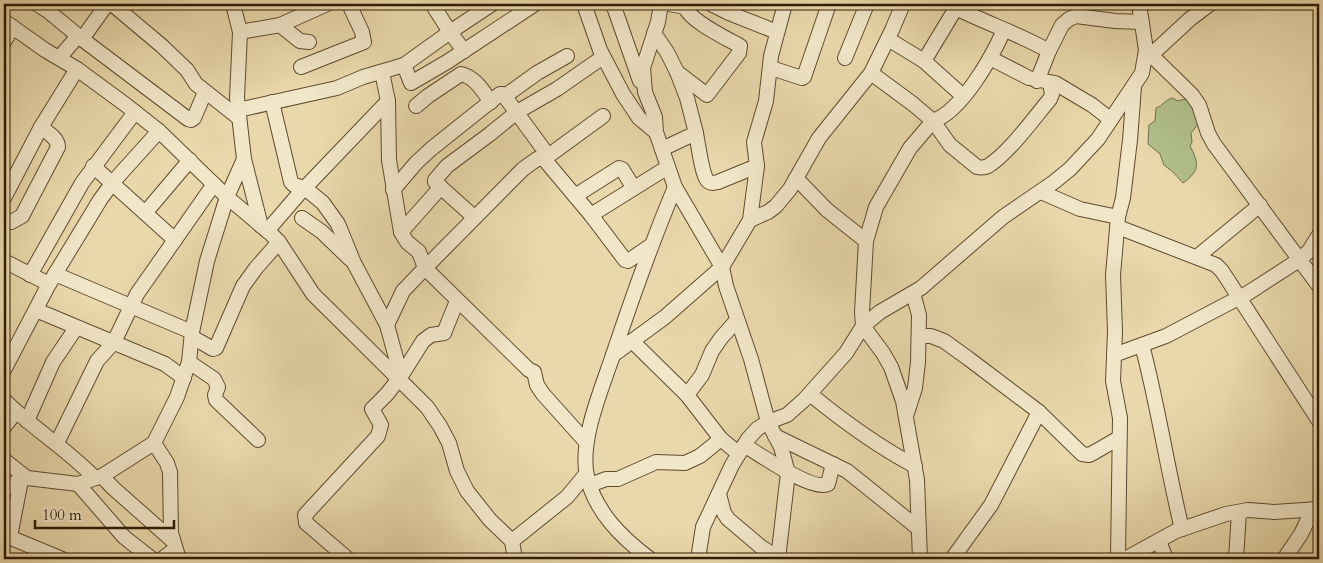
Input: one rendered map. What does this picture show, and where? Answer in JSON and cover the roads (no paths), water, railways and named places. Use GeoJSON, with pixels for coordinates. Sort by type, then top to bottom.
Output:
{"type":"FeatureCollection","features":[{"type":"Feature","properties":{"kind":"street"},"geometry":{"type":"LineString","coordinates":[[37,4],[48,10],[80,37],[188,119],[194,118],[205,92]]}},
{"type":"Feature","properties":{"kind":"street"},"geometry":{"type":"LineString","coordinates":[[59,58],[108,4]]}},
{"type":"Feature","properties":{"kind":"street"},"geometry":{"type":"LineString","coordinates":[[112,4],[162,46],[187,70],[193,81],[205,92],[239,114]]}},
{"type":"Feature","properties":{"kind":"street"},"geometry":{"type":"LineString","coordinates":[[233,4],[240,32],[239,114],[244,159],[264,228]]}},
{"type":"Feature","properties":{"kind":"street"},"geometry":{"type":"LineString","coordinates":[[240,32],[280,25],[327,4]]}},
{"type":"Feature","properties":{"kind":"street"},"geometry":{"type":"LineString","coordinates":[[300,67],[364,42],[362,32],[349,4]]}},
{"type":"Feature","properties":{"kind":"street"},"geometry":{"type":"LineString","coordinates":[[432,4],[464,51]]}},
{"type":"Feature","properties":{"kind":"street"},"geometry":{"type":"LineString","coordinates":[[404,65],[411,83],[464,51],[517,8],[535,4]]}},
{"type":"Feature","properties":{"kind":"street"},"geometry":{"type":"LineString","coordinates":[[584,4],[598,46],[623,94],[639,118],[656,132]]}},
{"type":"Feature","properties":{"kind":"street"},"geometry":{"type":"LineString","coordinates":[[613,4],[654,117],[656,132],[675,187],[722,267],[726,286],[751,358],[768,422],[781,447],[788,472],[779,559],[761,547],[728,518],[724,513],[719,494]]}},
{"type":"Feature","properties":{"kind":"street"},"geometry":{"type":"LineString","coordinates":[[645,92],[643,68],[662,4]]}},
{"type":"Feature","properties":{"kind":"street"},"geometry":{"type":"LineString","coordinates":[[669,4],[690,8],[740,46],[740,49],[707,95],[677,72]]}},
{"type":"Feature","properties":{"kind":"street"},"geometry":{"type":"LineString","coordinates":[[711,4],[776,32]]}},
{"type":"Feature","properties":{"kind":"street"},"geometry":{"type":"LineString","coordinates":[[613,355],[665,317],[722,267],[750,220],[757,166],[754,142],[766,101],[771,56],[785,4]]}},
{"type":"Feature","properties":{"kind":"street"},"geometry":{"type":"LineString","coordinates":[[771,68],[804,77],[829,4]]}},
{"type":"Feature","properties":{"kind":"street"},"geometry":{"type":"LineString","coordinates":[[845,58],[867,4]]}},
{"type":"Feature","properties":{"kind":"street"},"geometry":{"type":"LineString","coordinates":[[750,220],[776,206],[790,189],[819,138],[871,73],[903,4]]}},
{"type":"Feature","properties":{"kind":"street"},"geometry":{"type":"LineString","coordinates":[[698,559],[703,527],[741,449],[757,429],[768,422],[787,415],[810,394],[846,353],[863,326],[880,312],[921,288],[1003,217],[1041,192],[1070,169],[1098,139],[1142,73],[1148,52],[1139,4]]}},
{"type":"Feature","properties":{"kind":"street"},"geometry":{"type":"LineString","coordinates":[[1148,52],[1210,4]]}},
{"type":"Feature","properties":{"kind":"street"},"geometry":{"type":"LineString","coordinates":[[924,61],[956,6],[1049,51]]}},
{"type":"Feature","properties":{"kind":"street"},"geometry":{"type":"LineString","coordinates":[[239,114],[272,102],[337,88],[363,77],[404,65],[483,7]]}},
{"type":"Feature","properties":{"kind":"street"},"geometry":{"type":"LineString","coordinates":[[871,73],[913,104],[933,122],[950,146],[976,167],[982,168],[987,167],[998,157],[1050,99],[1052,94],[1043,82],[1049,51],[1062,25],[1076,16],[1115,22],[1142,22]]}},
{"type":"Feature","properties":{"kind":"street"},"geometry":{"type":"LineString","coordinates":[[4,42],[8,24],[77,69],[159,131],[227,197],[279,242],[313,294],[401,378],[427,407],[440,426],[457,471],[467,491],[490,520],[512,541],[515,559]]}},
{"type":"Feature","properties":{"kind":"street"},"geometry":{"type":"LineString","coordinates":[[280,25],[300,41],[310,42]]}},
{"type":"Feature","properties":{"kind":"street"},"geometry":{"type":"LineString","coordinates":[[920,559],[917,480],[903,402],[891,367],[863,326],[866,241],[876,207],[910,148],[933,122],[944,116],[979,76],[1004,30]]}},
{"type":"Feature","properties":{"kind":"street"},"geometry":{"type":"LineString","coordinates":[[654,33],[668,52],[687,98],[705,176],[713,183],[757,166]]}},
{"type":"Feature","properties":{"kind":"street"},"geometry":{"type":"LineString","coordinates":[[888,39],[924,61],[963,96]]}},
{"type":"Feature","properties":{"kind":"street"},"geometry":{"type":"LineString","coordinates":[[1148,52],[1192,95],[1199,105],[1208,133],[1214,144],[1319,286]]}},
{"type":"Feature","properties":{"kind":"street"},"geometry":{"type":"LineString","coordinates":[[505,96],[537,73],[567,56]]}},
{"type":"Feature","properties":{"kind":"street"},"geometry":{"type":"LineString","coordinates":[[474,217],[435,180],[447,166],[517,112],[557,89],[604,57]]}},
{"type":"Feature","properties":{"kind":"street"},"geometry":{"type":"LineString","coordinates":[[990,58],[1010,70],[1043,82],[1055,83],[1110,119]]}},
{"type":"Feature","properties":{"kind":"street"},"geometry":{"type":"LineString","coordinates":[[4,198],[41,127],[77,69]]}},
{"type":"Feature","properties":{"kind":"street"},"geometry":{"type":"LineString","coordinates":[[382,72],[388,101],[389,151],[393,190],[401,232],[407,242],[418,252],[425,268],[529,370],[534,372],[537,385],[543,394],[586,442]]}},
{"type":"Feature","properties":{"kind":"street"},"geometry":{"type":"LineString","coordinates":[[416,106],[461,74],[475,82],[491,102]]}},
{"type":"Feature","properties":{"kind":"street"},"geometry":{"type":"LineString","coordinates":[[1118,559],[1120,418],[1114,381],[1113,276],[1134,87]]}},
{"type":"Feature","properties":{"kind":"street"},"geometry":{"type":"LineString","coordinates":[[393,190],[431,149],[500,94],[503,94],[544,150],[544,158],[625,260],[650,246]]}},
{"type":"Feature","properties":{"kind":"street"},"geometry":{"type":"LineString","coordinates":[[264,228],[388,101]]}},
{"type":"Feature","properties":{"kind":"street"},"geometry":{"type":"LineString","coordinates":[[272,102],[291,182],[294,185],[305,188],[323,203],[338,224],[354,263],[387,325],[401,378]]}},
{"type":"Feature","properties":{"kind":"street"},"geometry":{"type":"LineString","coordinates":[[30,275],[71,200],[93,166],[135,112]]}},
{"type":"Feature","properties":{"kind":"street"},"geometry":{"type":"LineString","coordinates":[[387,325],[404,291],[474,217],[523,169],[537,159],[544,158],[603,116]]}},
{"type":"Feature","properties":{"kind":"street"},"geometry":{"type":"LineString","coordinates":[[4,220],[10,222],[22,216],[58,147],[58,142],[41,127]]}},
{"type":"Feature","properties":{"kind":"street"},"geometry":{"type":"LineString","coordinates":[[4,370],[52,280],[100,200],[113,182],[159,131]]}},
{"type":"Feature","properties":{"kind":"street"},"geometry":{"type":"LineString","coordinates":[[662,149],[696,133]]}},
{"type":"Feature","properties":{"kind":"street"},"geometry":{"type":"LineString","coordinates":[[4,490],[24,479],[78,484],[99,477],[154,444],[190,362],[192,335],[207,260],[227,197],[244,159]]}},
{"type":"Feature","properties":{"kind":"street"},"geometry":{"type":"LineString","coordinates":[[146,212],[190,160]]}},
{"type":"Feature","properties":{"kind":"street"},"geometry":{"type":"LineString","coordinates":[[93,166],[176,240]]}},
{"type":"Feature","properties":{"kind":"street"},"geometry":{"type":"LineString","coordinates":[[591,215],[668,167]]}},
{"type":"Feature","properties":{"kind":"street"},"geometry":{"type":"LineString","coordinates":[[575,196],[619,168],[622,169],[634,187]]}},
{"type":"Feature","properties":{"kind":"street"},"geometry":{"type":"LineString","coordinates":[[796,178],[827,210],[866,241]]}},
{"type":"Feature","properties":{"kind":"street"},"geometry":{"type":"LineString","coordinates":[[57,443],[97,361],[114,342],[148,277],[214,184]]}},
{"type":"Feature","properties":{"kind":"street"},"geometry":{"type":"LineString","coordinates":[[401,232],[441,187]]}},
{"type":"Feature","properties":{"kind":"street"},"geometry":{"type":"LineString","coordinates":[[650,559],[633,546],[601,510],[588,480],[586,442],[598,398],[650,246],[675,187]]}},
{"type":"Feature","properties":{"kind":"street"},"geometry":{"type":"LineString","coordinates":[[1041,192],[1118,222],[1182,253],[1216,264],[1240,297],[1319,421]]}},
{"type":"Feature","properties":{"kind":"street"},"geometry":{"type":"LineString","coordinates":[[1197,257],[1260,205]]}},
{"type":"Feature","properties":{"kind":"street"},"geometry":{"type":"LineString","coordinates":[[302,218],[322,232],[354,263]]}},
{"type":"Feature","properties":{"kind":"street"},"geometry":{"type":"LineString","coordinates":[[1114,355],[1166,336],[1240,297],[1299,260],[1309,251],[1319,235]]}},
{"type":"Feature","properties":{"kind":"street"},"geometry":{"type":"LineString","coordinates":[[4,261],[30,275],[52,280],[131,307],[192,335],[213,349],[216,348],[243,286],[279,242]]}},
{"type":"Feature","properties":{"kind":"street"},"geometry":{"type":"LineString","coordinates":[[906,416],[916,388],[920,336],[919,315],[912,293]]}},
{"type":"Feature","properties":{"kind":"street"},"geometry":{"type":"LineString","coordinates":[[348,559],[306,523],[305,515],[378,436],[381,425],[372,409],[401,378],[423,341],[431,335],[444,333],[457,301]]}},
{"type":"Feature","properties":{"kind":"street"},"geometry":{"type":"LineString","coordinates":[[36,310],[165,364],[184,378]]}},
{"type":"Feature","properties":{"kind":"street"},"geometry":{"type":"LineString","coordinates":[[687,395],[702,375],[712,351],[738,320]]}},
{"type":"Feature","properties":{"kind":"street"},"geometry":{"type":"LineString","coordinates":[[4,427],[21,416],[76,328]]}},
{"type":"Feature","properties":{"kind":"street"},"geometry":{"type":"LineString","coordinates":[[920,336],[931,336],[944,341],[1039,412],[1082,454],[1093,454],[1119,438]]}},
{"type":"Feature","properties":{"kind":"street"},"geometry":{"type":"LineString","coordinates":[[632,341],[687,395],[721,440],[818,486],[826,486],[828,484],[833,464]]}},
{"type":"Feature","properties":{"kind":"street"},"geometry":{"type":"LineString","coordinates":[[1142,345],[1157,405],[1182,529]]}},
{"type":"Feature","properties":{"kind":"street"},"geometry":{"type":"LineString","coordinates":[[190,362],[214,379],[218,387],[215,394],[216,400],[258,440]]}},
{"type":"Feature","properties":{"kind":"street"},"geometry":{"type":"LineString","coordinates":[[810,394],[867,438],[915,466]]}},
{"type":"Feature","properties":{"kind":"street"},"geometry":{"type":"LineString","coordinates":[[4,400],[21,416],[112,487],[176,550]]}},
{"type":"Feature","properties":{"kind":"street"},"geometry":{"type":"LineString","coordinates":[[952,559],[991,505],[1039,412]]}},
{"type":"Feature","properties":{"kind":"street"},"geometry":{"type":"LineString","coordinates":[[774,436],[852,474],[918,528]]}},
{"type":"Feature","properties":{"kind":"street"},"geometry":{"type":"LineString","coordinates":[[512,541],[588,480],[618,479],[656,462],[685,463],[700,456],[721,440]]}},
{"type":"Feature","properties":{"kind":"street"},"geometry":{"type":"LineString","coordinates":[[154,444],[167,463],[170,472],[171,526],[176,550]]}},
{"type":"Feature","properties":{"kind":"street"},"geometry":{"type":"LineString","coordinates":[[4,460],[24,479]]}},
{"type":"Feature","properties":{"kind":"street"},"geometry":{"type":"LineString","coordinates":[[24,479],[7,536],[62,559]]}},
{"type":"Feature","properties":{"kind":"street"},"geometry":{"type":"LineString","coordinates":[[78,484],[124,537],[152,559]]}},
{"type":"Feature","properties":{"kind":"street"},"geometry":{"type":"LineString","coordinates":[[1125,559],[1182,529],[1226,514],[1248,510],[1274,512],[1316,509]]}},
{"type":"Feature","properties":{"kind":"street"},"geometry":{"type":"LineString","coordinates":[[1284,559],[1316,509]]}},
{"type":"Feature","properties":{"kind":"street"},"geometry":{"type":"LineString","coordinates":[[1236,559],[1239,512]]}},
{"type":"Feature","properties":{"kind":"street"},"geometry":{"type":"LineString","coordinates":[[1159,541],[1166,559]]}},
{"type":"Feature","properties":{"kind":"street"},"geometry":{"type":"LineString","coordinates":[[162,559],[176,550]]}}]}
